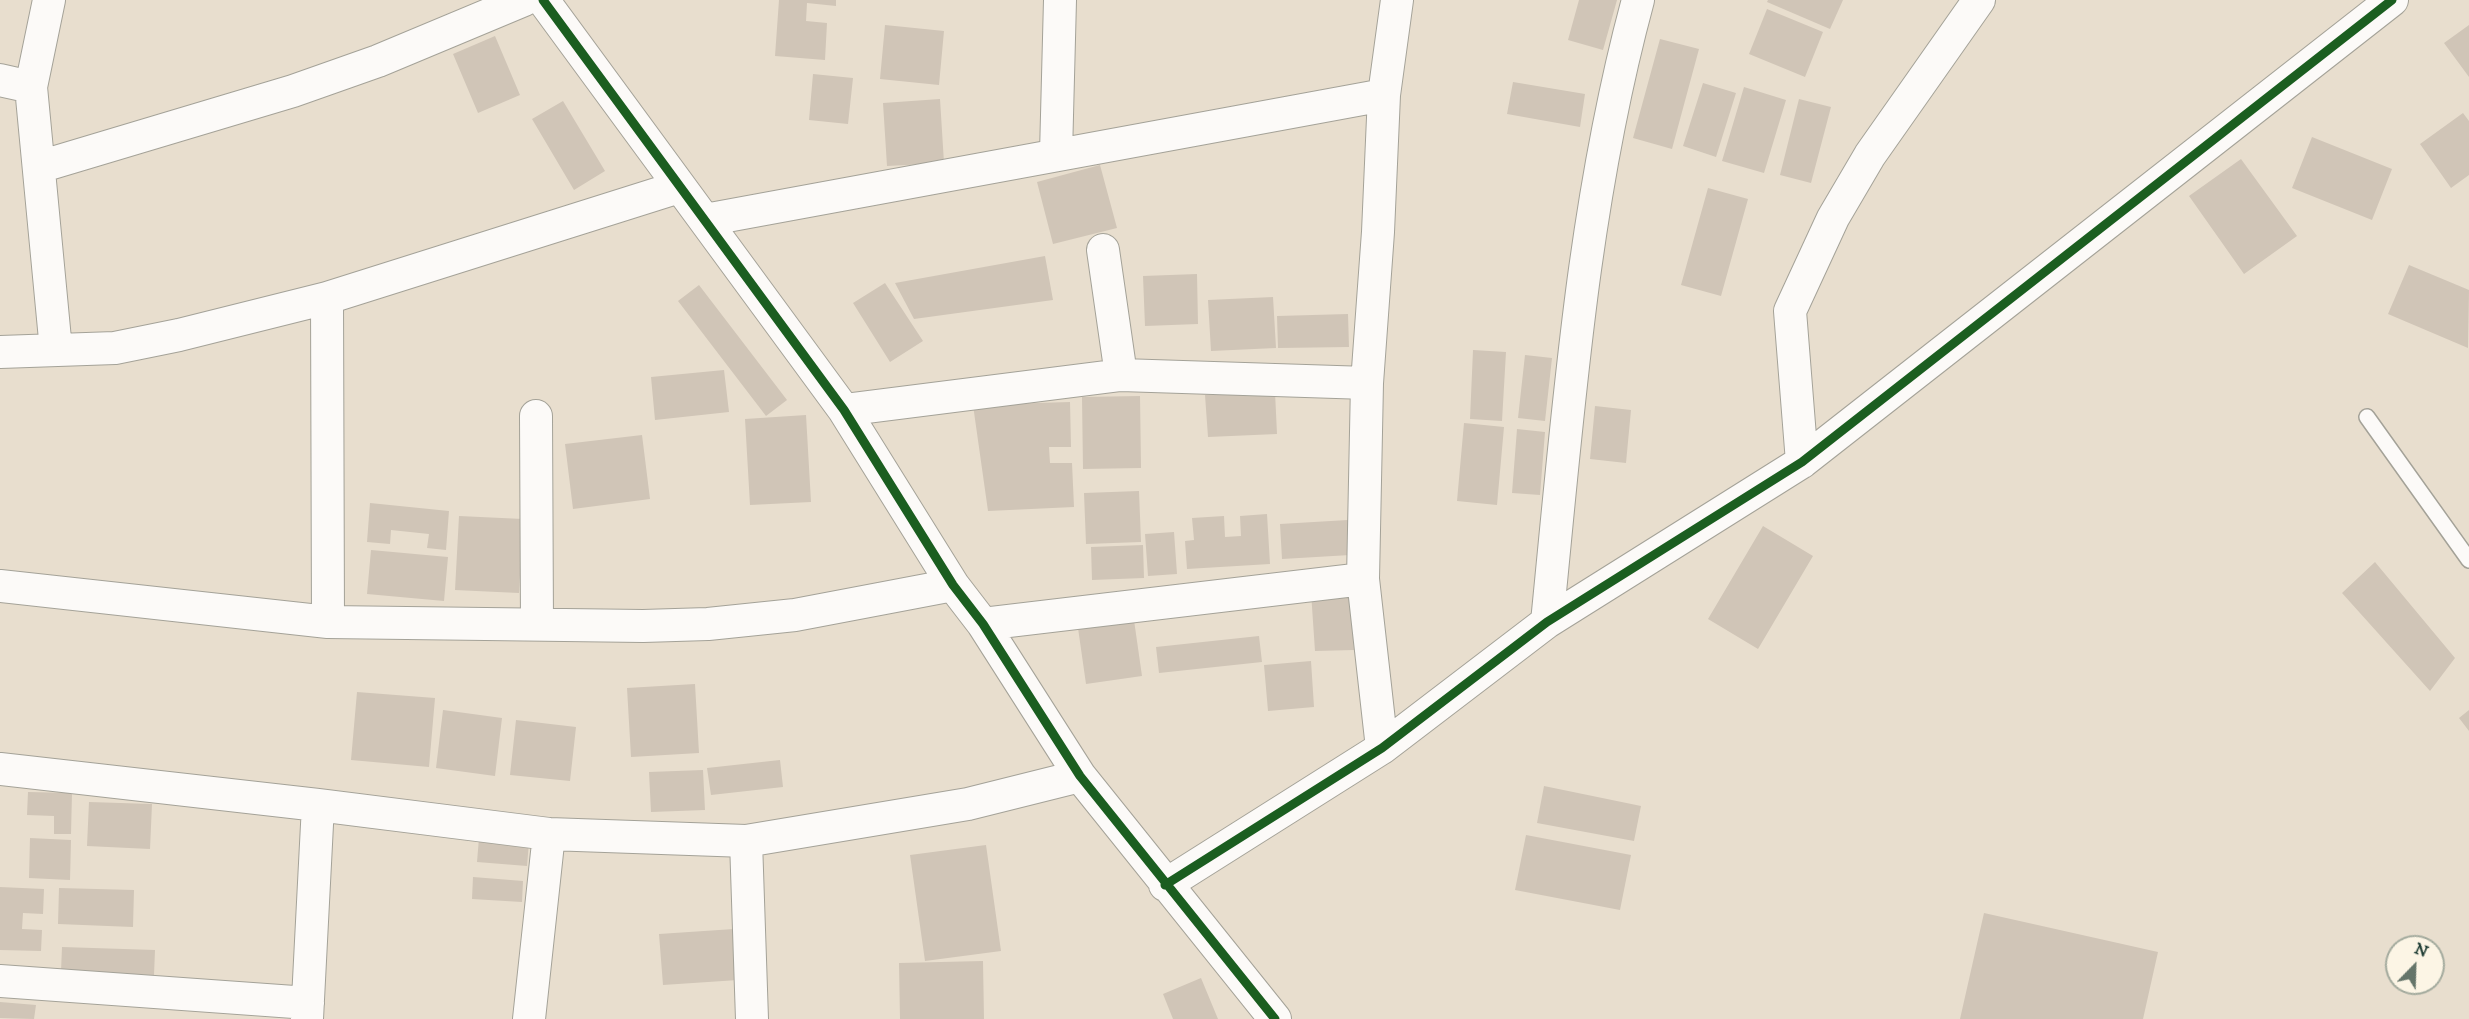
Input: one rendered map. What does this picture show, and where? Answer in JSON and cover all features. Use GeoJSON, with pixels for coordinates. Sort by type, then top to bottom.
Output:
{"type":"FeatureCollection","features":[{"type":"Feature","properties":{"kind":"street"},"geometry":{"type":"LineString","coordinates":[[49,0],[31,87],[56,350]]}},
{"type":"Feature","properties":{"kind":"street"},"geometry":{"type":"LineString","coordinates":[[39,167],[293,91],[378,61],[524,0]]}},
{"type":"Feature","properties":{"kind":"street"},"geometry":{"type":"LineString","coordinates":[[543,0],[844,410],[952,585],[983,624],[1080,776],[1165,885],[1275,1019]]}},
{"type":"Feature","properties":{"kind":"street"},"geometry":{"type":"LineString","coordinates":[[1056,154],[1060,0]]}},
{"type":"Feature","properties":{"kind":"street"},"geometry":{"type":"LineString","coordinates":[[1382,748],[1363,579],[1367,383],[1378,232],[1384,94],[1397,0]]}},
{"type":"Feature","properties":{"kind":"street"},"geometry":{"type":"LineString","coordinates":[[1547,622],[1579,305],[1587,250],[1599,172],[1638,0]]}},
{"type":"Feature","properties":{"kind":"street"},"geometry":{"type":"LineString","coordinates":[[1802,462],[1790,311],[1833,218],[1870,155],[1979,0]]}},
{"type":"Feature","properties":{"kind":"street"},"geometry":{"type":"LineString","coordinates":[[1165,885],[1382,748],[1547,622],[1802,462],[2392,0]]}},
{"type":"Feature","properties":{"kind":"street"},"geometry":{"type":"LineString","coordinates":[[0,80],[31,87]]}},
{"type":"Feature","properties":{"kind":"street"},"geometry":{"type":"LineString","coordinates":[[705,220],[1384,94]]}},
{"type":"Feature","properties":{"kind":"street"},"geometry":{"type":"LineString","coordinates":[[0,352],[115,348],[179,334],[327,297],[679,187]]}},
{"type":"Feature","properties":{"kind":"street"},"geometry":{"type":"LineString","coordinates":[[1103,250],[1121,375]]}},
{"type":"Feature","properties":{"kind":"street"},"geometry":{"type":"LineString","coordinates":[[327,297],[328,622]]}},
{"type":"Feature","properties":{"kind":"street"},"geometry":{"type":"LineString","coordinates":[[844,410],[1121,375],[1367,383]]}},
{"type":"Feature","properties":{"kind":"street"},"geometry":{"type":"LineString","coordinates":[[536,416],[537,624]]}},
{"type":"Feature","properties":{"kind":"street"},"geometry":{"type":"LineString","coordinates":[[983,624],[1363,579]]}},
{"type":"Feature","properties":{"kind":"street"},"geometry":{"type":"LineString","coordinates":[[0,586],[328,622],[708,624],[795,615],[952,585]]}},
{"type":"Feature","properties":{"kind":"street"},"geometry":{"type":"LineString","coordinates":[[0,769],[549,834],[746,841],[968,804],[1080,776]]}},
{"type":"Feature","properties":{"kind":"street"},"geometry":{"type":"LineString","coordinates":[[0,981],[307,1011],[318,805]]}},
{"type":"Feature","properties":{"kind":"street"},"geometry":{"type":"LineString","coordinates":[[529,1019],[549,834]]}},
{"type":"Feature","properties":{"kind":"street"},"geometry":{"type":"LineString","coordinates":[[746,841],[752,1019]]}},
{"type":"Feature","properties":{"kind":"lane"},"geometry":{"type":"LineString","coordinates":[[2367,417],[2469,561]]}},
{"type":"Feature","properties":{"kind":"building"},"geometry":{"type":"Polygon","coordinates":[[[779,0],[836,0],[836,6],[807,3],[806,21],[827,23],[825,60],[775,56],[779,0]]]}},
{"type":"Feature","properties":{"kind":"building"},"geometry":{"type":"Polygon","coordinates":[[[1579,0],[1617,0],[1603,50],[1568,40],[1579,0]]]}},
{"type":"Feature","properties":{"kind":"building"},"geometry":{"type":"Polygon","coordinates":[[[1768,0],[1843,0],[1830,29],[1767,2],[1768,0]]]}},
{"type":"Feature","properties":{"kind":"building"},"geometry":{"type":"Polygon","coordinates":[[[1767,9],[1823,32],[1805,77],[1749,54],[1767,9]]]}},
{"type":"Feature","properties":{"kind":"building"},"geometry":{"type":"Polygon","coordinates":[[[885,25],[944,31],[939,85],[880,79],[885,25]]]}},
{"type":"Feature","properties":{"kind":"building"},"geometry":{"type":"Polygon","coordinates":[[[2469,25],[2469,77],[2444,43],[2469,25]]]}},
{"type":"Feature","properties":{"kind":"building"},"geometry":{"type":"Polygon","coordinates":[[[495,36],[520,95],[478,113],[453,54],[495,36]]]}},
{"type":"Feature","properties":{"kind":"building"},"geometry":{"type":"Polygon","coordinates":[[[1660,39],[1699,49],[1672,149],[1633,138],[1660,39]]]}},
{"type":"Feature","properties":{"kind":"building"},"geometry":{"type":"Polygon","coordinates":[[[813,74],[853,78],[848,124],[809,120],[813,74]]]}},
{"type":"Feature","properties":{"kind":"building"},"geometry":{"type":"Polygon","coordinates":[[[1513,82],[1585,94],[1580,127],[1507,114],[1513,82]]]}},
{"type":"Feature","properties":{"kind":"building"},"geometry":{"type":"Polygon","coordinates":[[[1703,83],[1736,93],[1716,157],[1683,146],[1703,83]]]}},
{"type":"Feature","properties":{"kind":"building"},"geometry":{"type":"Polygon","coordinates":[[[1744,87],[1786,100],[1764,173],[1722,161],[1744,87]]]}},
{"type":"Feature","properties":{"kind":"building"},"geometry":{"type":"Polygon","coordinates":[[[940,99],[944,163],[887,166],[883,103],[940,99]]]}},
{"type":"Feature","properties":{"kind":"building"},"geometry":{"type":"Polygon","coordinates":[[[1799,99],[1831,107],[1811,183],[1780,175],[1799,99]]]}},
{"type":"Feature","properties":{"kind":"building"},"geometry":{"type":"Polygon","coordinates":[[[563,101],[605,171],[574,190],[532,119],[563,101]]]}},
{"type":"Feature","properties":{"kind":"building"},"geometry":{"type":"Polygon","coordinates":[[[2463,113],[2469,121],[2469,175],[2451,188],[2420,144],[2463,113]]]}},
{"type":"Feature","properties":{"kind":"building"},"geometry":{"type":"Polygon","coordinates":[[[2312,137],[2392,169],[2372,220],[2292,188],[2312,137]]]}},
{"type":"Feature","properties":{"kind":"building"},"geometry":{"type":"Polygon","coordinates":[[[2241,159],[2297,236],[2244,274],[2189,196],[2241,159]]]}},
{"type":"Feature","properties":{"kind":"building"},"geometry":{"type":"Polygon","coordinates":[[[1100,165],[1117,228],[1053,244],[1037,182],[1100,165]]]}},
{"type":"Feature","properties":{"kind":"building"},"geometry":{"type":"Polygon","coordinates":[[[1708,188],[1748,199],[1721,296],[1681,285],[1708,188]]]}},
{"type":"Feature","properties":{"kind":"building"},"geometry":{"type":"Polygon","coordinates":[[[1045,256],[1053,300],[914,319],[895,283],[1045,256]]]}},
{"type":"Feature","properties":{"kind":"building"},"geometry":{"type":"Polygon","coordinates":[[[2409,265],[2469,290],[2468,348],[2388,314],[2409,265]]]}},
{"type":"Feature","properties":{"kind":"building"},"geometry":{"type":"Polygon","coordinates":[[[1197,274],[1198,324],[1145,326],[1143,276],[1197,274]]]}},
{"type":"Feature","properties":{"kind":"building"},"geometry":{"type":"Polygon","coordinates":[[[885,283],[923,341],[890,362],[853,303],[885,283]]]}},
{"type":"Feature","properties":{"kind":"building"},"geometry":{"type":"Polygon","coordinates":[[[699,285],[787,400],[766,416],[678,301],[699,285]]]}},
{"type":"Feature","properties":{"kind":"building"},"geometry":{"type":"Polygon","coordinates":[[[1273,297],[1276,348],[1211,351],[1208,300],[1273,297]]]}},
{"type":"Feature","properties":{"kind":"building"},"geometry":{"type":"Polygon","coordinates":[[[1348,314],[1349,347],[1278,348],[1277,316],[1348,314]]]}},
{"type":"Feature","properties":{"kind":"building"},"geometry":{"type":"Polygon","coordinates":[[[1473,350],[1506,352],[1502,421],[1470,419],[1473,350]]]}},
{"type":"Feature","properties":{"kind":"building"},"geometry":{"type":"Polygon","coordinates":[[[1525,355],[1552,358],[1545,421],[1518,418],[1525,355]]]}},
{"type":"Feature","properties":{"kind":"building"},"geometry":{"type":"Polygon","coordinates":[[[724,370],[729,412],[655,420],[651,377],[724,370]]]}},
{"type":"Feature","properties":{"kind":"building"},"geometry":{"type":"Polygon","coordinates":[[[1275,392],[1277,434],[1208,437],[1205,395],[1275,392]]]}},
{"type":"Feature","properties":{"kind":"building"},"geometry":{"type":"Polygon","coordinates":[[[1140,396],[1141,468],[1083,469],[1082,397],[1140,396]]]}},
{"type":"Feature","properties":{"kind":"building"},"geometry":{"type":"Polygon","coordinates":[[[1070,402],[1071,447],[1049,447],[1050,463],[1072,463],[1074,507],[988,511],[973,405],[1070,402]]]}},
{"type":"Feature","properties":{"kind":"building"},"geometry":{"type":"Polygon","coordinates":[[[1595,406],[1631,410],[1626,463],[1590,459],[1595,406]]]}},
{"type":"Feature","properties":{"kind":"building"},"geometry":{"type":"Polygon","coordinates":[[[806,415],[811,502],[750,505],[745,419],[806,415]]]}},
{"type":"Feature","properties":{"kind":"building"},"geometry":{"type":"Polygon","coordinates":[[[1464,423],[1504,427],[1497,505],[1457,501],[1464,423]]]}},
{"type":"Feature","properties":{"kind":"building"},"geometry":{"type":"Polygon","coordinates":[[[1517,429],[1545,432],[1540,495],[1512,493],[1517,429]]]}},
{"type":"Feature","properties":{"kind":"building"},"geometry":{"type":"Polygon","coordinates":[[[642,435],[650,499],[573,509],[565,444],[642,435]]]}},
{"type":"Feature","properties":{"kind":"building"},"geometry":{"type":"Polygon","coordinates":[[[1139,491],[1141,542],[1086,544],[1084,493],[1139,491]]]}},
{"type":"Feature","properties":{"kind":"building"},"geometry":{"type":"Polygon","coordinates":[[[370,503],[449,511],[446,550],[427,548],[429,534],[391,530],[390,544],[367,542],[370,503]]]}},
{"type":"Feature","properties":{"kind":"building"},"geometry":{"type":"Polygon","coordinates":[[[1267,514],[1270,564],[1187,569],[1185,541],[1194,540],[1192,518],[1224,516],[1225,537],[1241,536],[1240,516],[1267,514]]]}},
{"type":"Feature","properties":{"kind":"building"},"geometry":{"type":"Polygon","coordinates":[[[459,516],[523,519],[519,593],[455,590],[459,516]]]}},
{"type":"Feature","properties":{"kind":"building"},"geometry":{"type":"Polygon","coordinates":[[[1348,520],[1350,555],[1282,559],[1280,524],[1348,520]]]}},
{"type":"Feature","properties":{"kind":"building"},"geometry":{"type":"Polygon","coordinates":[[[1763,526],[1813,556],[1758,649],[1708,619],[1763,526]]]}},
{"type":"Feature","properties":{"kind":"building"},"geometry":{"type":"Polygon","coordinates":[[[1174,532],[1177,574],[1148,576],[1145,534],[1174,532]]]}},
{"type":"Feature","properties":{"kind":"building"},"geometry":{"type":"Polygon","coordinates":[[[1143,545],[1144,578],[1092,580],[1091,547],[1143,545]]]}},
{"type":"Feature","properties":{"kind":"building"},"geometry":{"type":"Polygon","coordinates":[[[371,550],[448,557],[444,601],[367,594],[371,550]]]}},
{"type":"Feature","properties":{"kind":"building"},"geometry":{"type":"Polygon","coordinates":[[[2375,562],[2455,658],[2430,691],[2342,593],[2375,562]]]}},
{"type":"Feature","properties":{"kind":"building"},"geometry":{"type":"Polygon","coordinates":[[[1351,589],[1354,650],[1315,651],[1311,592],[1351,589]]]}},
{"type":"Feature","properties":{"kind":"building"},"geometry":{"type":"Polygon","coordinates":[[[1133,613],[1142,676],[1086,684],[1077,621],[1133,613]]]}},
{"type":"Feature","properties":{"kind":"building"},"geometry":{"type":"Polygon","coordinates":[[[1259,636],[1262,662],[1159,673],[1156,647],[1259,636]]]}},
{"type":"Feature","properties":{"kind":"building"},"geometry":{"type":"Polygon","coordinates":[[[1311,661],[1314,707],[1268,711],[1264,665],[1311,661]]]}},
{"type":"Feature","properties":{"kind":"building"},"geometry":{"type":"Polygon","coordinates":[[[695,684],[699,753],[631,757],[627,688],[695,684]]]}},
{"type":"Feature","properties":{"kind":"building"},"geometry":{"type":"Polygon","coordinates":[[[357,692],[435,698],[429,767],[351,760],[357,692]]]}},
{"type":"Feature","properties":{"kind":"building"},"geometry":{"type":"Polygon","coordinates":[[[443,710],[502,718],[495,776],[436,768],[443,710]]]}},
{"type":"Feature","properties":{"kind":"building"},"geometry":{"type":"Polygon","coordinates":[[[2469,710],[2469,731],[2459,718],[2469,710]]]}},
{"type":"Feature","properties":{"kind":"building"},"geometry":{"type":"Polygon","coordinates":[[[516,720],[576,727],[570,781],[510,775],[516,720]]]}},
{"type":"Feature","properties":{"kind":"building"},"geometry":{"type":"Polygon","coordinates":[[[780,760],[783,787],[711,795],[707,768],[780,760]]]}},
{"type":"Feature","properties":{"kind":"building"},"geometry":{"type":"Polygon","coordinates":[[[703,770],[705,810],[651,812],[649,772],[703,770]]]}},
{"type":"Feature","properties":{"kind":"building"},"geometry":{"type":"Polygon","coordinates":[[[1544,786],[1641,806],[1634,841],[1537,823],[1544,786]]]}},
{"type":"Feature","properties":{"kind":"building"},"geometry":{"type":"Polygon","coordinates":[[[28,792],[72,793],[71,834],[54,834],[54,816],[27,815],[28,792]]]}},
{"type":"Feature","properties":{"kind":"building"},"geometry":{"type":"Polygon","coordinates":[[[89,802],[152,804],[150,849],[87,846],[89,802]]]}},
{"type":"Feature","properties":{"kind":"building"},"geometry":{"type":"Polygon","coordinates":[[[1526,835],[1631,855],[1620,910],[1515,890],[1526,835]]]}},
{"type":"Feature","properties":{"kind":"building"},"geometry":{"type":"Polygon","coordinates":[[[30,838],[71,840],[70,880],[29,878],[30,838]]]}},
{"type":"Feature","properties":{"kind":"building"},"geometry":{"type":"Polygon","coordinates":[[[479,838],[529,842],[527,866],[477,862],[479,838]]]}},
{"type":"Feature","properties":{"kind":"building"},"geometry":{"type":"Polygon","coordinates":[[[986,845],[1001,951],[925,961],[910,855],[986,845]]]}},
{"type":"Feature","properties":{"kind":"building"},"geometry":{"type":"Polygon","coordinates":[[[473,877],[523,881],[522,902],[472,899],[473,877]]]}},
{"type":"Feature","properties":{"kind":"building"},"geometry":{"type":"Polygon","coordinates":[[[0,887],[44,889],[43,914],[23,913],[22,929],[42,930],[41,951],[0,950],[0,887]]]}},
{"type":"Feature","properties":{"kind":"building"},"geometry":{"type":"Polygon","coordinates":[[[59,888],[134,890],[133,927],[58,924],[59,888]]]}},
{"type":"Feature","properties":{"kind":"building"},"geometry":{"type":"Polygon","coordinates":[[[1984,913],[2158,952],[2143,1019],[1960,1019],[1984,913]]]}},
{"type":"Feature","properties":{"kind":"building"},"geometry":{"type":"Polygon","coordinates":[[[734,929],[738,980],[663,985],[659,934],[734,929]]]}},
{"type":"Feature","properties":{"kind":"building"},"geometry":{"type":"Polygon","coordinates":[[[62,947],[155,950],[154,975],[61,972],[62,947]]]}},
{"type":"Feature","properties":{"kind":"building"},"geometry":{"type":"Polygon","coordinates":[[[983,961],[984,1019],[900,1019],[899,963],[983,961]]]}},
{"type":"Feature","properties":{"kind":"building"},"geometry":{"type":"Polygon","coordinates":[[[1201,978],[1218,1019],[1173,1019],[1163,994],[1201,978]]]}},
{"type":"Feature","properties":{"kind":"building"},"geometry":{"type":"Polygon","coordinates":[[[0,1002],[36,1005],[34,1019],[0,1018],[0,1002]]]}},
{"type":"Feature","properties":{"kind":"cycle path"},"geometry":{"type":"LineString","coordinates":[[543,0],[844,410],[953,585],[983,624],[1080,776],[1275,1019]]}},
{"type":"Feature","properties":{"kind":"cycle path"},"geometry":{"type":"LineString","coordinates":[[1165,885],[1382,748],[1547,622],[1802,462],[2392,0]]}}]}
